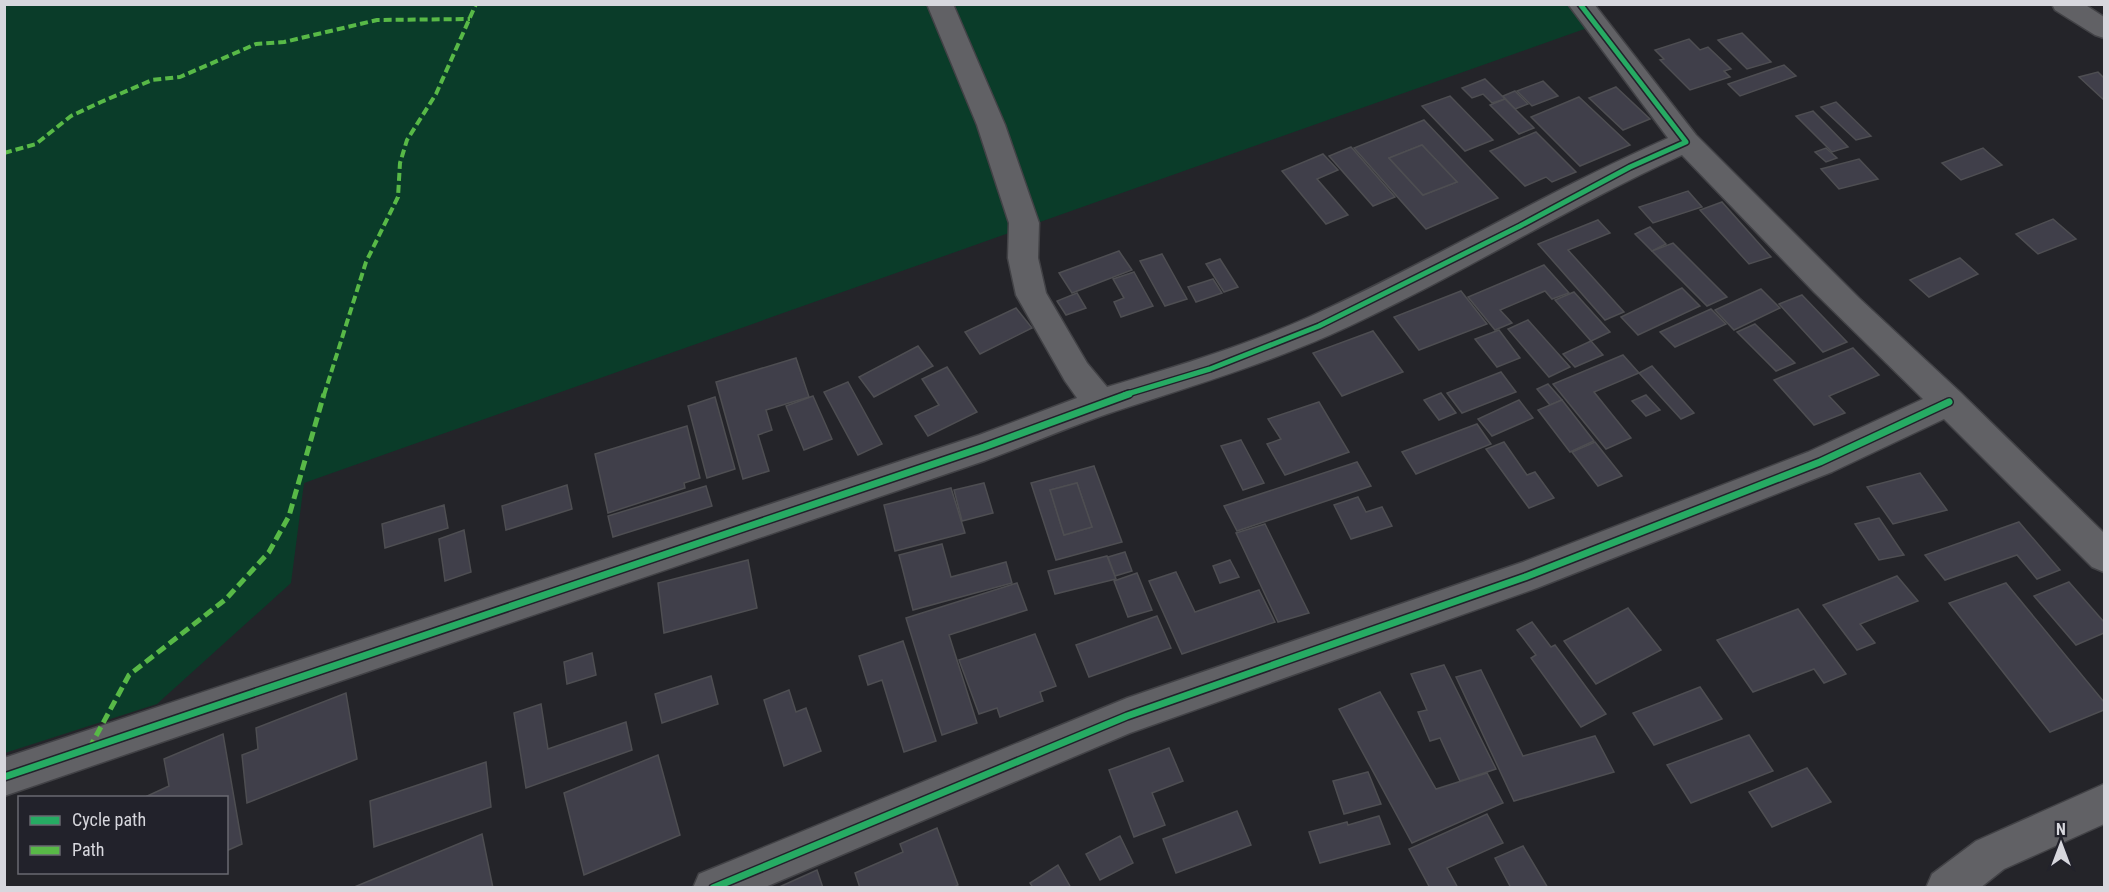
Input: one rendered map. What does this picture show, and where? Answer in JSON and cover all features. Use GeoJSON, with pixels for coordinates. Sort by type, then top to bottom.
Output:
{"type":"FeatureCollection","features":[{"type":"Feature","properties":{"kind":"street"},"geometry":{"type":"LineString","coordinates":[[940,4],[991,125],[1024,223],[1023,258],[1031,295],[1076,372],[1100,403]]}},
{"type":"Feature","properties":{"kind":"street"},"geometry":{"type":"LineString","coordinates":[[1580,4],[1686,142],[1817,276],[1949,402],[2104,556]]}},
{"type":"Feature","properties":{"kind":"street"},"geometry":{"type":"LineString","coordinates":[[2064,4],[2104,29]]}},
{"type":"Feature","properties":{"kind":"street"},"geometry":{"type":"LineString","coordinates":[[4,777],[984,447],[1100,403],[1210,369],[1319,326],[1520,226],[1630,167],[1686,142]]}},
{"type":"Feature","properties":{"kind":"street"},"geometry":{"type":"LineString","coordinates":[[713,888],[1127,716],[1525,577],[1820,462],[1949,402]]}},
{"type":"Feature","properties":{"kind":"street"},"geometry":{"type":"LineString","coordinates":[[1947,888],[1990,855],[2104,804]]}},
{"type":"Feature","properties":{"kind":"green space"},"geometry":{"type":"Polygon","coordinates":[[[1572,4],[1590,27],[304,483],[291,583],[157,704],[5,753],[5,5],[1572,4]]]}},
{"type":"Feature","properties":{"kind":"building"},"geometry":{"type":"Polygon","coordinates":[[[1742,33],[1771,62],[1747,69],[1718,40],[1742,33]]]}},
{"type":"Feature","properties":{"kind":"building"},"geometry":{"type":"Polygon","coordinates":[[[1689,39],[1700,50],[1708,47],[1731,69],[1724,71],[1730,77],[1690,90],[1660,60],[1664,59],[1655,50],[1689,39]]]}},
{"type":"Feature","properties":{"kind":"building"},"geometry":{"type":"Polygon","coordinates":[[[1784,65],[1796,76],[1740,96],[1728,84],[1784,65]]]}},
{"type":"Feature","properties":{"kind":"building"},"geometry":{"type":"Polygon","coordinates":[[[2098,72],[2104,78],[2104,100],[2079,77],[2098,72]]]}},
{"type":"Feature","properties":{"kind":"building"},"geometry":{"type":"Polygon","coordinates":[[[1485,79],[1505,99],[1492,103],[1483,94],[1472,98],[1462,88],[1485,79]]]}},
{"type":"Feature","properties":{"kind":"building"},"geometry":{"type":"Polygon","coordinates":[[[1543,81],[1558,96],[1532,106],[1517,91],[1543,81]]]}},
{"type":"Feature","properties":{"kind":"building"},"geometry":{"type":"Polygon","coordinates":[[[1616,87],[1650,119],[1623,130],[1589,98],[1616,87]]]}},
{"type":"Feature","properties":{"kind":"building"},"geometry":{"type":"Polygon","coordinates":[[[1515,91],[1528,104],[1515,109],[1503,96],[1515,91]]]}},
{"type":"Feature","properties":{"kind":"building"},"geometry":{"type":"Polygon","coordinates":[[[1450,96],[1493,140],[1465,151],[1422,106],[1450,96]]]}},
{"type":"Feature","properties":{"kind":"building"},"geometry":{"type":"Polygon","coordinates":[[[1579,97],[1630,145],[1580,166],[1531,117],[1579,97]]]}},
{"type":"Feature","properties":{"kind":"building"},"geometry":{"type":"Polygon","coordinates":[[[1505,99],[1534,128],[1519,134],[1490,105],[1505,99]]]}},
{"type":"Feature","properties":{"kind":"building"},"geometry":{"type":"Polygon","coordinates":[[[1836,102],[1871,136],[1856,140],[1821,107],[1836,102]]]}},
{"type":"Feature","properties":{"kind":"building"},"geometry":{"type":"Polygon","coordinates":[[[1813,111],[1848,147],[1832,152],[1796,116],[1813,111]]]}},
{"type":"Feature","properties":{"kind":"building"},"geometry":{"type":"Polygon","coordinates":[[[1424,120],[1498,198],[1426,229],[1354,148],[1424,120]],[[1422,145],[1389,158],[1423,195],[1457,182],[1422,145]]]}},
{"type":"Feature","properties":{"kind":"building"},"geometry":{"type":"Polygon","coordinates":[[[1536,132],[1576,172],[1552,182],[1546,177],[1525,186],[1490,151],[1536,132]]]}},
{"type":"Feature","properties":{"kind":"building"},"geometry":{"type":"Polygon","coordinates":[[[1422,145],[1457,182],[1423,195],[1389,158],[1422,145]]]}},
{"type":"Feature","properties":{"kind":"building"},"geometry":{"type":"Polygon","coordinates":[[[1351,147],[1395,197],[1373,206],[1329,156],[1351,147]]]}},
{"type":"Feature","properties":{"kind":"building"},"geometry":{"type":"Polygon","coordinates":[[[1826,148],[1837,158],[1826,162],[1815,152],[1826,148]]]}},
{"type":"Feature","properties":{"kind":"building"},"geometry":{"type":"Polygon","coordinates":[[[1983,148],[2002,165],[1961,180],[1942,163],[1983,148]]]}},
{"type":"Feature","properties":{"kind":"building"},"geometry":{"type":"Polygon","coordinates":[[[1323,154],[1338,170],[1317,179],[1348,215],[1326,224],[1282,171],[1323,154]]]}},
{"type":"Feature","properties":{"kind":"building"},"geometry":{"type":"Polygon","coordinates":[[[1859,159],[1878,179],[1839,189],[1821,169],[1859,159]]]}},
{"type":"Feature","properties":{"kind":"building"},"geometry":{"type":"Polygon","coordinates":[[[1688,191],[1702,207],[1653,223],[1639,207],[1688,191]]]}},
{"type":"Feature","properties":{"kind":"building"},"geometry":{"type":"Polygon","coordinates":[[[1722,202],[1771,257],[1749,264],[1700,210],[1722,202]]]}},
{"type":"Feature","properties":{"kind":"building"},"geometry":{"type":"Polygon","coordinates":[[[2053,219],[2076,239],[2038,254],[2016,234],[2053,219]]]}},
{"type":"Feature","properties":{"kind":"building"},"geometry":{"type":"Polygon","coordinates":[[[1598,220],[1610,233],[1568,250],[1624,312],[1605,320],[1538,244],[1598,220]]]}},
{"type":"Feature","properties":{"kind":"building"},"geometry":{"type":"Polygon","coordinates":[[[1650,227],[1666,244],[1652,251],[1635,234],[1650,227]]]}},
{"type":"Feature","properties":{"kind":"building"},"geometry":{"type":"Polygon","coordinates":[[[1673,243],[1727,297],[1707,306],[1652,251],[1673,243]]]}},
{"type":"Feature","properties":{"kind":"building"},"geometry":{"type":"Polygon","coordinates":[[[1119,251],[1132,270],[1072,293],[1059,273],[1119,251]]]}},
{"type":"Feature","properties":{"kind":"building"},"geometry":{"type":"Polygon","coordinates":[[[1162,254],[1187,299],[1165,306],[1140,261],[1162,254]]]}},
{"type":"Feature","properties":{"kind":"building"},"geometry":{"type":"Polygon","coordinates":[[[1960,258],[1978,274],[1929,297],[1910,280],[1960,258]]]}},
{"type":"Feature","properties":{"kind":"building"},"geometry":{"type":"Polygon","coordinates":[[[1220,259],[1238,287],[1224,292],[1206,264],[1220,259]]]}},
{"type":"Feature","properties":{"kind":"building"},"geometry":{"type":"Polygon","coordinates":[[[1544,265],[1569,293],[1552,299],[1545,291],[1500,310],[1512,323],[1495,330],[1468,297],[1544,265]]]}},
{"type":"Feature","properties":{"kind":"building"},"geometry":{"type":"Polygon","coordinates":[[[1134,272],[1153,306],[1121,317],[1114,302],[1124,298],[1113,279],[1134,272]]]}},
{"type":"Feature","properties":{"kind":"building"},"geometry":{"type":"Polygon","coordinates":[[[1213,279],[1222,293],[1196,302],[1188,287],[1213,279]]]}},
{"type":"Feature","properties":{"kind":"building"},"geometry":{"type":"Polygon","coordinates":[[[1682,288],[1700,306],[1638,335],[1621,317],[1682,288]]]}},
{"type":"Feature","properties":{"kind":"building"},"geometry":{"type":"Polygon","coordinates":[[[1761,289],[1780,308],[1734,330],[1715,310],[1761,289]]]}},
{"type":"Feature","properties":{"kind":"building"},"geometry":{"type":"Polygon","coordinates":[[[1461,291],[1487,324],[1419,350],[1394,317],[1461,291]]]}},
{"type":"Feature","properties":{"kind":"building"},"geometry":{"type":"Polygon","coordinates":[[[1574,292],[1610,332],[1591,341],[1555,300],[1574,292]]]}},
{"type":"Feature","properties":{"kind":"building"},"geometry":{"type":"Polygon","coordinates":[[[1077,293],[1086,308],[1066,315],[1057,301],[1077,293]]]}},
{"type":"Feature","properties":{"kind":"building"},"geometry":{"type":"Polygon","coordinates":[[[1802,295],[1847,342],[1823,352],[1779,304],[1802,295]]]}},
{"type":"Feature","properties":{"kind":"building"},"geometry":{"type":"Polygon","coordinates":[[[1016,308],[1032,328],[980,354],[965,332],[1016,308]]]}},
{"type":"Feature","properties":{"kind":"building"},"geometry":{"type":"Polygon","coordinates":[[[1711,309],[1726,324],[1675,347],[1660,332],[1711,309]]]}},
{"type":"Feature","properties":{"kind":"building"},"geometry":{"type":"Polygon","coordinates":[[[1528,320],[1570,367],[1549,377],[1508,329],[1528,320]]]}},
{"type":"Feature","properties":{"kind":"building"},"geometry":{"type":"Polygon","coordinates":[[[1755,324],[1795,363],[1776,371],[1737,332],[1755,324]]]}},
{"type":"Feature","properties":{"kind":"building"},"geometry":{"type":"Polygon","coordinates":[[[1499,330],[1520,358],[1497,367],[1475,339],[1499,330]]]}},
{"type":"Feature","properties":{"kind":"building"},"geometry":{"type":"Polygon","coordinates":[[[1373,331],[1403,372],[1342,396],[1313,353],[1373,331]]]}},
{"type":"Feature","properties":{"kind":"building"},"geometry":{"type":"Polygon","coordinates":[[[1591,341],[1603,355],[1575,367],[1563,354],[1591,341]]]}},
{"type":"Feature","properties":{"kind":"building"},"geometry":{"type":"Polygon","coordinates":[[[918,346],[933,366],[874,397],[859,377],[918,346]]]}},
{"type":"Feature","properties":{"kind":"building"},"geometry":{"type":"Polygon","coordinates":[[[1853,348],[1879,375],[1829,396],[1845,413],[1814,425],[1774,380],[1853,348]]]}},
{"type":"Feature","properties":{"kind":"building"},"geometry":{"type":"Polygon","coordinates":[[[1623,355],[1639,373],[1594,392],[1631,438],[1606,449],[1553,384],[1623,355]]]}},
{"type":"Feature","properties":{"kind":"building"},"geometry":{"type":"Polygon","coordinates":[[[796,358],[809,397],[766,410],[772,430],[758,435],[769,471],[743,479],[716,382],[796,358]]]}},
{"type":"Feature","properties":{"kind":"building"},"geometry":{"type":"Polygon","coordinates":[[[1652,366],[1694,413],[1681,419],[1639,373],[1652,366]]]}},
{"type":"Feature","properties":{"kind":"building"},"geometry":{"type":"Polygon","coordinates":[[[947,367],[977,412],[928,436],[915,416],[939,405],[922,379],[947,367]]]}},
{"type":"Feature","properties":{"kind":"building"},"geometry":{"type":"Polygon","coordinates":[[[1501,372],[1516,392],[1462,413],[1447,393],[1501,372]]]}},
{"type":"Feature","properties":{"kind":"building"},"geometry":{"type":"Polygon","coordinates":[[[848,382],[882,444],[858,455],[824,392],[848,382]]]}},
{"type":"Feature","properties":{"kind":"building"},"geometry":{"type":"Polygon","coordinates":[[[1548,384],[1562,400],[1550,405],[1537,389],[1548,384]]]}},
{"type":"Feature","properties":{"kind":"building"},"geometry":{"type":"Polygon","coordinates":[[[1441,393],[1456,413],[1439,420],[1424,400],[1441,393]]]}},
{"type":"Feature","properties":{"kind":"building"},"geometry":{"type":"Polygon","coordinates":[[[1646,395],[1660,410],[1646,416],[1632,401],[1646,395]]]}},
{"type":"Feature","properties":{"kind":"building"},"geometry":{"type":"Polygon","coordinates":[[[813,396],[832,439],[804,450],[786,406],[813,396]]]}},
{"type":"Feature","properties":{"kind":"building"},"geometry":{"type":"Polygon","coordinates":[[[715,397],[735,469],[707,478],[688,406],[715,397]]]}},
{"type":"Feature","properties":{"kind":"building"},"geometry":{"type":"Polygon","coordinates":[[[1519,400],[1533,418],[1492,436],[1478,419],[1519,400]]]}},
{"type":"Feature","properties":{"kind":"building"},"geometry":{"type":"Polygon","coordinates":[[[1562,400],[1594,441],[1570,452],[1538,410],[1562,400]]]}},
{"type":"Feature","properties":{"kind":"building"},"geometry":{"type":"Polygon","coordinates":[[[1319,402],[1349,452],[1285,475],[1267,444],[1281,439],[1268,419],[1319,402]]]}},
{"type":"Feature","properties":{"kind":"building"},"geometry":{"type":"Polygon","coordinates":[[[1477,424],[1491,444],[1416,474],[1402,452],[1477,424]]]}},
{"type":"Feature","properties":{"kind":"building"},"geometry":{"type":"Polygon","coordinates":[[[687,426],[700,478],[684,483],[685,488],[608,513],[595,454],[687,426]]]}},
{"type":"Feature","properties":{"kind":"building"},"geometry":{"type":"Polygon","coordinates":[[[1241,440],[1264,483],[1243,490],[1221,446],[1241,440]]]}},
{"type":"Feature","properties":{"kind":"building"},"geometry":{"type":"Polygon","coordinates":[[[1504,442],[1527,475],[1535,472],[1554,498],[1529,508],[1486,449],[1504,442]]]}},
{"type":"Feature","properties":{"kind":"building"},"geometry":{"type":"Polygon","coordinates":[[[1595,442],[1622,476],[1598,486],[1572,452],[1595,442]]]}},
{"type":"Feature","properties":{"kind":"building"},"geometry":{"type":"Polygon","coordinates":[[[1357,462],[1371,486],[1237,531],[1224,506],[1357,462]]]}},
{"type":"Feature","properties":{"kind":"building"},"geometry":{"type":"Polygon","coordinates":[[[1094,466],[1122,542],[1056,560],[1031,483],[1094,466]],[[1077,483],[1050,490],[1064,535],[1092,527],[1077,483]]]}},
{"type":"Feature","properties":{"kind":"building"},"geometry":{"type":"Polygon","coordinates":[[[1920,473],[1947,510],[1893,524],[1867,487],[1920,473]]]}},
{"type":"Feature","properties":{"kind":"building"},"geometry":{"type":"Polygon","coordinates":[[[984,483],[993,513],[962,521],[954,490],[984,483]]]}},
{"type":"Feature","properties":{"kind":"building"},"geometry":{"type":"Polygon","coordinates":[[[1077,483],[1092,527],[1064,535],[1050,490],[1077,483]]]}},
{"type":"Feature","properties":{"kind":"building"},"geometry":{"type":"Polygon","coordinates":[[[567,485],[572,509],[506,530],[502,506],[567,485]]]}},
{"type":"Feature","properties":{"kind":"building"},"geometry":{"type":"Polygon","coordinates":[[[706,486],[712,506],[613,537],[608,516],[706,486]]]}},
{"type":"Feature","properties":{"kind":"building"},"geometry":{"type":"Polygon","coordinates":[[[951,488],[965,533],[895,551],[884,505],[951,488]]]}},
{"type":"Feature","properties":{"kind":"building"},"geometry":{"type":"Polygon","coordinates":[[[1358,497],[1366,512],[1382,507],[1392,526],[1351,539],[1334,505],[1358,497]]]}},
{"type":"Feature","properties":{"kind":"building"},"geometry":{"type":"Polygon","coordinates":[[[444,505],[448,528],[385,548],[382,524],[444,505]]]}},
{"type":"Feature","properties":{"kind":"building"},"geometry":{"type":"Polygon","coordinates":[[[1879,518],[1904,555],[1879,560],[1855,524],[1879,518]]]}},
{"type":"Feature","properties":{"kind":"building"},"geometry":{"type":"Polygon","coordinates":[[[2019,522],[2060,570],[2037,579],[2017,555],[1945,580],[1925,555],[2019,522]]]}},
{"type":"Feature","properties":{"kind":"building"},"geometry":{"type":"Polygon","coordinates":[[[1265,524],[1309,613],[1278,622],[1236,533],[1265,524]]]}},
{"type":"Feature","properties":{"kind":"building"},"geometry":{"type":"Polygon","coordinates":[[[464,530],[471,572],[445,581],[439,539],[464,530]]]}},
{"type":"Feature","properties":{"kind":"building"},"geometry":{"type":"Polygon","coordinates":[[[942,544],[951,577],[1006,562],[1012,583],[913,610],[899,555],[942,544]]]}},
{"type":"Feature","properties":{"kind":"building"},"geometry":{"type":"Polygon","coordinates":[[[1125,552],[1132,571],[1115,576],[1108,557],[1125,552]]]}},
{"type":"Feature","properties":{"kind":"building"},"geometry":{"type":"Polygon","coordinates":[[[1107,556],[1116,579],[1055,594],[1048,571],[1107,556]]]}},
{"type":"Feature","properties":{"kind":"building"},"geometry":{"type":"Polygon","coordinates":[[[748,560],[757,608],[664,633],[658,583],[748,560]]]}},
{"type":"Feature","properties":{"kind":"building"},"geometry":{"type":"Polygon","coordinates":[[[1230,560],[1239,577],[1220,583],[1213,566],[1230,560]]]}},
{"type":"Feature","properties":{"kind":"building"},"geometry":{"type":"Polygon","coordinates":[[[1176,572],[1195,612],[1259,590],[1275,622],[1182,654],[1149,581],[1176,572]]]}},
{"type":"Feature","properties":{"kind":"building"},"geometry":{"type":"Polygon","coordinates":[[[1137,573],[1152,610],[1128,617],[1114,581],[1137,573]]]}},
{"type":"Feature","properties":{"kind":"building"},"geometry":{"type":"Polygon","coordinates":[[[1897,576],[1918,601],[1860,624],[1875,643],[1857,650],[1823,605],[1897,576]]]}},
{"type":"Feature","properties":{"kind":"building"},"geometry":{"type":"Polygon","coordinates":[[[2069,582],[2104,622],[2104,633],[2076,645],[2034,596],[2069,582]]]}},
{"type":"Feature","properties":{"kind":"building"},"geometry":{"type":"Polygon","coordinates":[[[1017,583],[1027,610],[949,635],[977,723],[942,735],[906,618],[1017,583]]]}},
{"type":"Feature","properties":{"kind":"building"},"geometry":{"type":"Polygon","coordinates":[[[2006,583],[2104,702],[2104,710],[2050,732],[1949,603],[2006,583]]]}},
{"type":"Feature","properties":{"kind":"building"},"geometry":{"type":"Polygon","coordinates":[[[1628,608],[1661,650],[1596,684],[1564,641],[1628,608]]]}},
{"type":"Feature","properties":{"kind":"building"},"geometry":{"type":"Polygon","coordinates":[[[1798,609],[1846,674],[1824,683],[1814,669],[1753,692],[1717,640],[1798,609]]]}},
{"type":"Feature","properties":{"kind":"building"},"geometry":{"type":"Polygon","coordinates":[[[1157,616],[1171,648],[1089,677],[1076,645],[1157,616]]]}},
{"type":"Feature","properties":{"kind":"building"},"geometry":{"type":"Polygon","coordinates":[[[1532,622],[1551,647],[1555,645],[1606,714],[1581,727],[1531,658],[1536,655],[1517,630],[1532,622]]]}},
{"type":"Feature","properties":{"kind":"building"},"geometry":{"type":"Polygon","coordinates":[[[1035,634],[1056,686],[1040,692],[1043,701],[1000,717],[997,708],[979,714],[959,660],[1035,634]]]}},
{"type":"Feature","properties":{"kind":"building"},"geometry":{"type":"Polygon","coordinates":[[[903,641],[936,741],[904,752],[882,680],[868,685],[859,656],[903,641]]]}},
{"type":"Feature","properties":{"kind":"building"},"geometry":{"type":"Polygon","coordinates":[[[592,653],[596,675],[567,684],[564,662],[592,653]]]}},
{"type":"Feature","properties":{"kind":"building"},"geometry":{"type":"Polygon","coordinates":[[[1444,665],[1496,769],[1460,781],[1440,738],[1430,741],[1418,712],[1427,710],[1411,674],[1444,665]]]}},
{"type":"Feature","properties":{"kind":"building"},"geometry":{"type":"Polygon","coordinates":[[[1481,670],[1523,756],[1595,736],[1614,772],[1514,801],[1456,677],[1481,670]]]}},
{"type":"Feature","properties":{"kind":"building"},"geometry":{"type":"Polygon","coordinates":[[[711,676],[718,704],[662,723],[655,694],[711,676]]]}},
{"type":"Feature","properties":{"kind":"building"},"geometry":{"type":"Polygon","coordinates":[[[1700,687],[1722,719],[1654,745],[1633,713],[1700,687]]]}},
{"type":"Feature","properties":{"kind":"building"},"geometry":{"type":"Polygon","coordinates":[[[789,690],[796,712],[806,708],[821,751],[784,766],[764,700],[789,690]]]}},
{"type":"Feature","properties":{"kind":"building"},"geometry":{"type":"Polygon","coordinates":[[[1380,692],[1436,789],[1487,773],[1503,803],[1412,843],[1339,709],[1380,692]]]}},
{"type":"Feature","properties":{"kind":"building"},"geometry":{"type":"Polygon","coordinates":[[[346,693],[357,759],[247,803],[242,755],[258,749],[256,728],[346,693]]]}},
{"type":"Feature","properties":{"kind":"building"},"geometry":{"type":"Polygon","coordinates":[[[541,704],[548,749],[626,722],[632,750],[526,788],[514,713],[541,704]]]}},
{"type":"Feature","properties":{"kind":"building"},"geometry":{"type":"Polygon","coordinates":[[[223,734],[242,844],[228,850],[228,796],[147,796],[169,786],[164,759],[223,734]]]}},
{"type":"Feature","properties":{"kind":"building"},"geometry":{"type":"Polygon","coordinates":[[[1749,735],[1773,771],[1691,803],[1667,765],[1749,735]]]}},
{"type":"Feature","properties":{"kind":"building"},"geometry":{"type":"Polygon","coordinates":[[[1169,748],[1183,781],[1152,793],[1165,825],[1134,837],[1109,770],[1169,748]]]}},
{"type":"Feature","properties":{"kind":"building"},"geometry":{"type":"Polygon","coordinates":[[[658,755],[680,835],[584,875],[564,793],[658,755]]]}},
{"type":"Feature","properties":{"kind":"building"},"geometry":{"type":"Polygon","coordinates":[[[486,762],[491,807],[374,847],[370,801],[486,762]]]}},
{"type":"Feature","properties":{"kind":"building"},"geometry":{"type":"Polygon","coordinates":[[[1807,768],[1831,802],[1772,827],[1749,792],[1807,768]]]}},
{"type":"Feature","properties":{"kind":"building"},"geometry":{"type":"Polygon","coordinates":[[[1368,772],[1381,804],[1344,814],[1333,781],[1368,772]]]}},
{"type":"Feature","properties":{"kind":"building"},"geometry":{"type":"Polygon","coordinates":[[[1237,811],[1251,845],[1176,873],[1163,839],[1237,811]]]}},
{"type":"Feature","properties":{"kind":"building"},"geometry":{"type":"Polygon","coordinates":[[[1487,814],[1503,843],[1447,868],[1458,888],[1430,888],[1409,849],[1487,814]]]}},
{"type":"Feature","properties":{"kind":"building"},"geometry":{"type":"Polygon","coordinates":[[[1379,816],[1390,844],[1320,863],[1309,832],[1347,822],[1348,825],[1379,816]]]}},
{"type":"Feature","properties":{"kind":"building"},"geometry":{"type":"Polygon","coordinates":[[[937,828],[958,885],[952,888],[860,888],[855,873],[903,852],[900,844],[937,828]]]}},
{"type":"Feature","properties":{"kind":"building"},"geometry":{"type":"Polygon","coordinates":[[[482,834],[493,888],[352,888],[482,834]]]}},
{"type":"Feature","properties":{"kind":"building"},"geometry":{"type":"Polygon","coordinates":[[[1120,836],[1133,863],[1100,880],[1086,854],[1120,836]]]}},
{"type":"Feature","properties":{"kind":"building"},"geometry":{"type":"Polygon","coordinates":[[[1523,846],[1548,888],[1511,888],[1495,858],[1523,846]]]}},
{"type":"Feature","properties":{"kind":"building"},"geometry":{"type":"Polygon","coordinates":[[[1058,865],[1071,888],[1033,888],[1030,883],[1058,865]]]}},
{"type":"Feature","properties":{"kind":"building"},"geometry":{"type":"Polygon","coordinates":[[[817,870],[823,888],[777,888],[817,870]]]}},
{"type":"Feature","properties":{"kind":"marked path"},"geometry":{"type":"LineString","coordinates":[[89,749],[129,675],[226,599],[269,552],[289,516],[306,451],[366,262],[398,197],[400,163],[407,140],[436,94],[476,4]]}},
{"type":"Feature","properties":{"kind":"marked path"},"geometry":{"type":"LineString","coordinates":[[4,153],[36,144],[71,116],[101,102],[152,80],[180,77],[256,44],[284,42],[377,20],[470,19]]}},
{"type":"Feature","properties":{"kind":"cycle path"},"geometry":{"type":"LineString","coordinates":[[4,777],[984,447],[1100,403],[1210,369],[1319,326],[1520,226],[1630,167],[1686,142],[1580,4]]}},
{"type":"Feature","properties":{"kind":"cycle path"},"geometry":{"type":"LineString","coordinates":[[713,888],[1127,716],[1525,577],[1820,462],[1949,402]]}}]}
